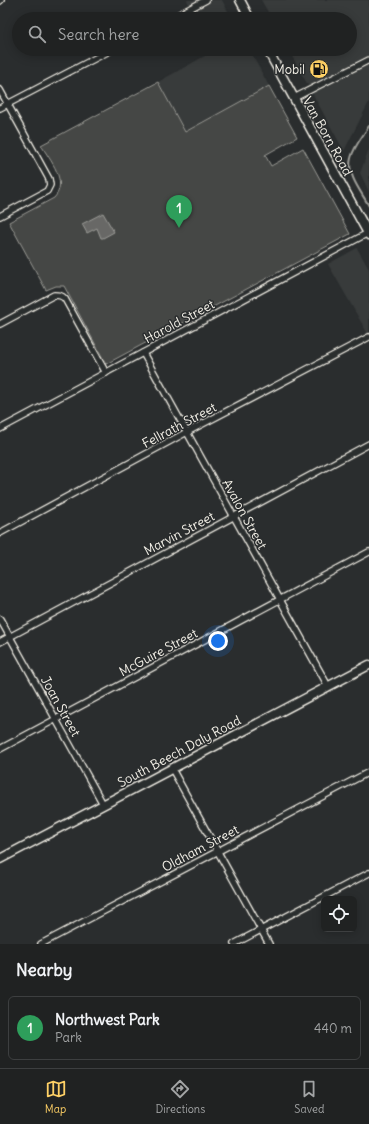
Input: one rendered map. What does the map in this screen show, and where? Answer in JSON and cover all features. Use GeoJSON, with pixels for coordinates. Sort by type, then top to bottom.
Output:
{"type":"FeatureCollection","features":[{"type":"Feature","properties":{"kind":"street"},"geometry":{"type":"LineString","coordinates":[[183,12],[206,0]]}},
{"type":"Feature","properties":{"kind":"street"},"geometry":{"type":"LineString","coordinates":[[240,0],[246,12]]}},
{"type":"Feature","properties":{"kind":"street"},"geometry":{"type":"LineString","coordinates":[[0,108],[100,56]]}},
{"type":"Feature","properties":{"kind":"street","name":"Van Born Road"},"geometry":{"type":"LineString","coordinates":[[271,56],[368,234]]}},
{"type":"Feature","properties":{"kind":"street"},"geometry":{"type":"LineString","coordinates":[[294,98],[369,60]]}},
{"type":"Feature","properties":{"kind":"street"},"geometry":{"type":"LineString","coordinates":[[0,90],[49,179],[50,187],[47,191],[0,216]]}},
{"type":"Feature","properties":{"kind":"street","name":"Harold Street"},"geometry":{"type":"LineString","coordinates":[[0,429],[368,234]]}},
{"type":"Feature","properties":{"kind":"street"},"geometry":{"type":"LineString","coordinates":[[0,324],[54,295],[58,295],[65,299],[106,373]]}},
{"type":"Feature","properties":{"kind":"street","name":"Fellrath Street"},"geometry":{"type":"LineString","coordinates":[[0,533],[187,432],[369,337]]}},
{"type":"Feature","properties":{"kind":"street","name":"Avalon Street"},"geometry":{"type":"LineString","coordinates":[[143,353],[328,686]]}},
{"type":"Feature","properties":{"kind":"street","name":"Marvin Street"},"geometry":{"type":"LineString","coordinates":[[0,642],[369,444]]}},
{"type":"Feature","properties":{"kind":"street","name":"McGuire Street"},"geometry":{"type":"LineString","coordinates":[[0,749],[369,552]]}},
{"type":"Feature","properties":{"kind":"street","name":"Joan Street"},"geometry":{"type":"LineString","coordinates":[[0,619],[103,804]]}},
{"type":"Feature","properties":{"kind":"street","name":"South Beech Daly Road"},"geometry":{"type":"LineString","coordinates":[[0,859],[369,664]]}},
{"type":"Feature","properties":{"kind":"street"},"geometry":{"type":"LineString","coordinates":[[172,768],[269,944]]}},
{"type":"Feature","properties":{"kind":"street","name":"Oldham Street"},"geometry":{"type":"LineString","coordinates":[[41,944],[369,772]]}},
{"type":"Feature","properties":{"kind":"street"},"geometry":{"type":"LineString","coordinates":[[234,944],[369,873]]}},
{"type":"Feature","properties":{"kind":"shaded area"},"geometry":{"type":"Polygon","coordinates":[[[187,0],[222,0],[228,12],[192,12],[187,0]]]}},
{"type":"Feature","properties":{"kind":"shaded area"},"geometry":{"type":"Polygon","coordinates":[[[261,0],[369,0],[369,102],[344,151],[292,56],[357,56],[357,12],[268,12],[261,0]]]}},
{"type":"Feature","properties":{"kind":"shaded area"},"geometry":{"type":"Polygon","coordinates":[[[205,56],[253,56],[269,86],[185,132],[158,82],[205,56]]]}},
{"type":"Feature","properties":{"kind":"shaded area"},"geometry":{"type":"Polygon","coordinates":[[[158,82],[185,132],[269,86],[297,137],[265,155],[271,166],[303,148],[350,234],[106,364],[64,286],[56,286],[46,290],[9,222],[54,198],[58,192],[60,185],[59,178],[53,164],[41,145],[158,82]]]}},
{"type":"Feature","properties":{"kind":"shaded area"},"geometry":{"type":"Polygon","coordinates":[[[369,149],[369,192],[360,173],[369,149]]]}},
{"type":"Feature","properties":{"kind":"shaded area"},"geometry":{"type":"Polygon","coordinates":[[[103,213],[114,232],[103,238],[101,238],[97,228],[87,233],[82,224],[103,213]]]}},
{"type":"Feature","properties":{"kind":"shaded area"},"geometry":{"type":"Polygon","coordinates":[[[357,248],[369,269],[369,336],[328,264],[357,248]]]}},
{"type":"Feature","properties":{"kind":"waterway"},"geometry":{"type":"LineString","coordinates":[[369,126],[354,149],[350,164],[353,177],[369,206]]}},
{"type":"Feature","properties":{"kind":"place","name":"Mobil"},"geometry":{"type":"Point","coordinates":[319,69]}},
{"type":"Feature","properties":{"kind":"place","name":"Northwest Park"},"geometry":{"type":"Point","coordinates":[179,228]}}]}
